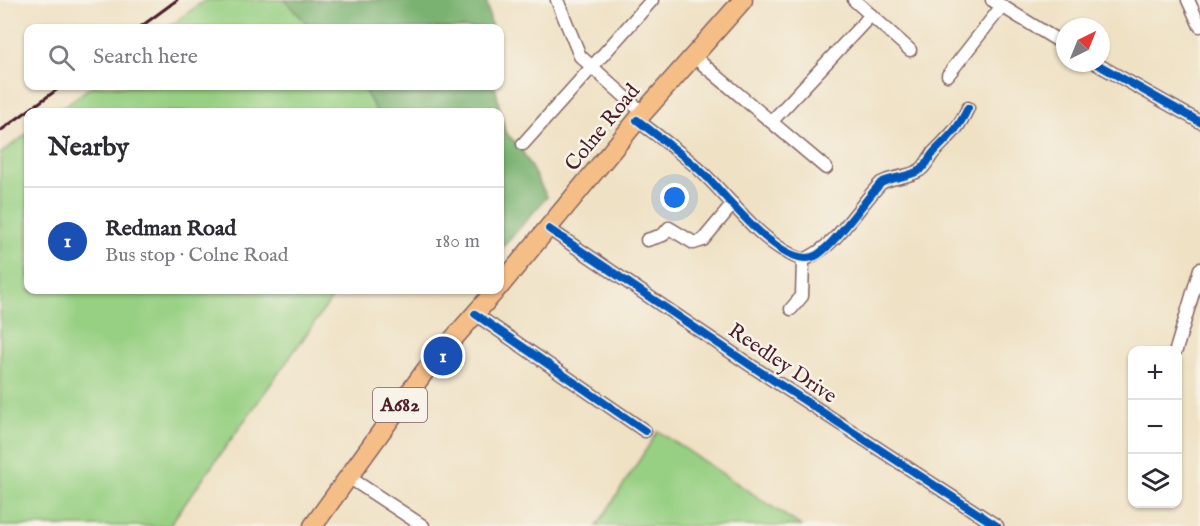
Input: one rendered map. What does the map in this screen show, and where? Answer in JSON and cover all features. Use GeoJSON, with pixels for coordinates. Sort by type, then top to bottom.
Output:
{"type":"FeatureCollection","features":[{"type":"Feature","properties":{"kind":"highway","name":"Colne Road"},"geometry":{"type":"LineString","coordinates":[[504,281],[640,116],[743,0]]}},
{"type":"Feature","properties":{"kind":"highway","name":"A682"},"geometry":{"type":"LineString","coordinates":[[313,526],[425,371],[492,294]]}},
{"type":"Feature","properties":{"kind":"street"},"geometry":{"type":"LineString","coordinates":[[557,0],[580,56],[640,116],[704,174],[753,226],[789,255],[803,260],[817,254],[831,241],[881,183],[890,178],[920,171],[933,152],[957,130],[969,108]]}},
{"type":"Feature","properties":{"kind":"street"},"geometry":{"type":"LineString","coordinates":[[523,144],[652,0]]}},
{"type":"Feature","properties":{"kind":"street"},"geometry":{"type":"LineString","coordinates":[[854,0],[910,50]]}},
{"type":"Feature","properties":{"kind":"street"},"geometry":{"type":"LineString","coordinates":[[1188,0],[1200,26]]}},
{"type":"Feature","properties":{"kind":"street"},"geometry":{"type":"LineString","coordinates":[[948,75],[997,3],[1056,39]]}},
{"type":"Feature","properties":{"kind":"street"},"geometry":{"type":"LineString","coordinates":[[772,121],[871,15]]}},
{"type":"Feature","properties":{"kind":"street"},"geometry":{"type":"LineString","coordinates":[[693,56],[826,168]]}},
{"type":"Feature","properties":{"kind":"street"},"geometry":{"type":"LineString","coordinates":[[1110,71],[1200,122]]}},
{"type":"Feature","properties":{"kind":"street"},"geometry":{"type":"LineString","coordinates":[[647,240],[663,235],[669,228],[694,243],[703,240],[733,204]]}},
{"type":"Feature","properties":{"kind":"street","name":"Reedley Drive"},"geometry":{"type":"LineString","coordinates":[[549,229],[750,365],[997,526]]}},
{"type":"Feature","properties":{"kind":"street"},"geometry":{"type":"LineString","coordinates":[[791,309],[802,297],[803,260]]}},
{"type":"Feature","properties":{"kind":"street"},"geometry":{"type":"LineString","coordinates":[[1178,346],[1195,307],[1200,269]]}},
{"type":"Feature","properties":{"kind":"street"},"geometry":{"type":"LineString","coordinates":[[475,314],[645,431]]}},
{"type":"Feature","properties":{"kind":"street"},"geometry":{"type":"LineString","coordinates":[[348,476],[423,526]]}},
{"type":"Feature","properties":{"kind":"green space"},"geometry":{"type":"Polygon","coordinates":[[[205,0],[285,0],[307,24],[172,24],[205,0]]]}},
{"type":"Feature","properties":{"kind":"green space"},"geometry":{"type":"Polygon","coordinates":[[[285,0],[486,0],[491,24],[307,24],[285,0]]]}},
{"type":"Feature","properties":{"kind":"green space"},"geometry":{"type":"Polygon","coordinates":[[[86,90],[364,90],[375,108],[62,108],[86,90]]]}},
{"type":"Feature","properties":{"kind":"green space"},"geometry":{"type":"Polygon","coordinates":[[[364,90],[496,90],[500,108],[375,108],[364,90]]]}},
{"type":"Feature","properties":{"kind":"green space"},"geometry":{"type":"Polygon","coordinates":[[[504,127],[505,132],[520,147],[547,197],[504,246],[504,127]]]}},
{"type":"Feature","properties":{"kind":"green space"},"geometry":{"type":"Polygon","coordinates":[[[24,136],[24,294],[335,294],[169,526],[0,526],[0,154],[24,136]]]}},
{"type":"Feature","properties":{"kind":"green space"},"geometry":{"type":"Polygon","coordinates":[[[658,431],[801,526],[597,526],[658,431]]]}},
{"type":"Feature","properties":{"kind":"railway"},"geometry":{"type":"LineString","coordinates":[[144,24],[177,0]]}},
{"type":"Feature","properties":{"kind":"railway"},"geometry":{"type":"LineString","coordinates":[[32,108],[56,90]]}},
{"type":"Feature","properties":{"kind":"railway"},"geometry":{"type":"LineString","coordinates":[[0,131],[24,114]]}},
{"type":"Feature","properties":{"kind":"cycle path"},"geometry":{"type":"LineString","coordinates":[[1110,71],[1200,122]]}},
{"type":"Feature","properties":{"kind":"cycle path"},"geometry":{"type":"LineString","coordinates":[[637,120],[697,168],[757,230],[789,253],[804,258],[817,255],[825,249],[881,183],[915,173],[922,168],[957,127],[968,108]]}},
{"type":"Feature","properties":{"kind":"cycle path"},"geometry":{"type":"LineString","coordinates":[[549,229],[750,365],[997,526]]}},
{"type":"Feature","properties":{"kind":"cycle path"},"geometry":{"type":"LineString","coordinates":[[475,314],[645,431]]}},
{"type":"Feature","properties":{"kind":"place","name":"Redman Road"},"geometry":{"type":"Point","coordinates":[443,356]}}]}
